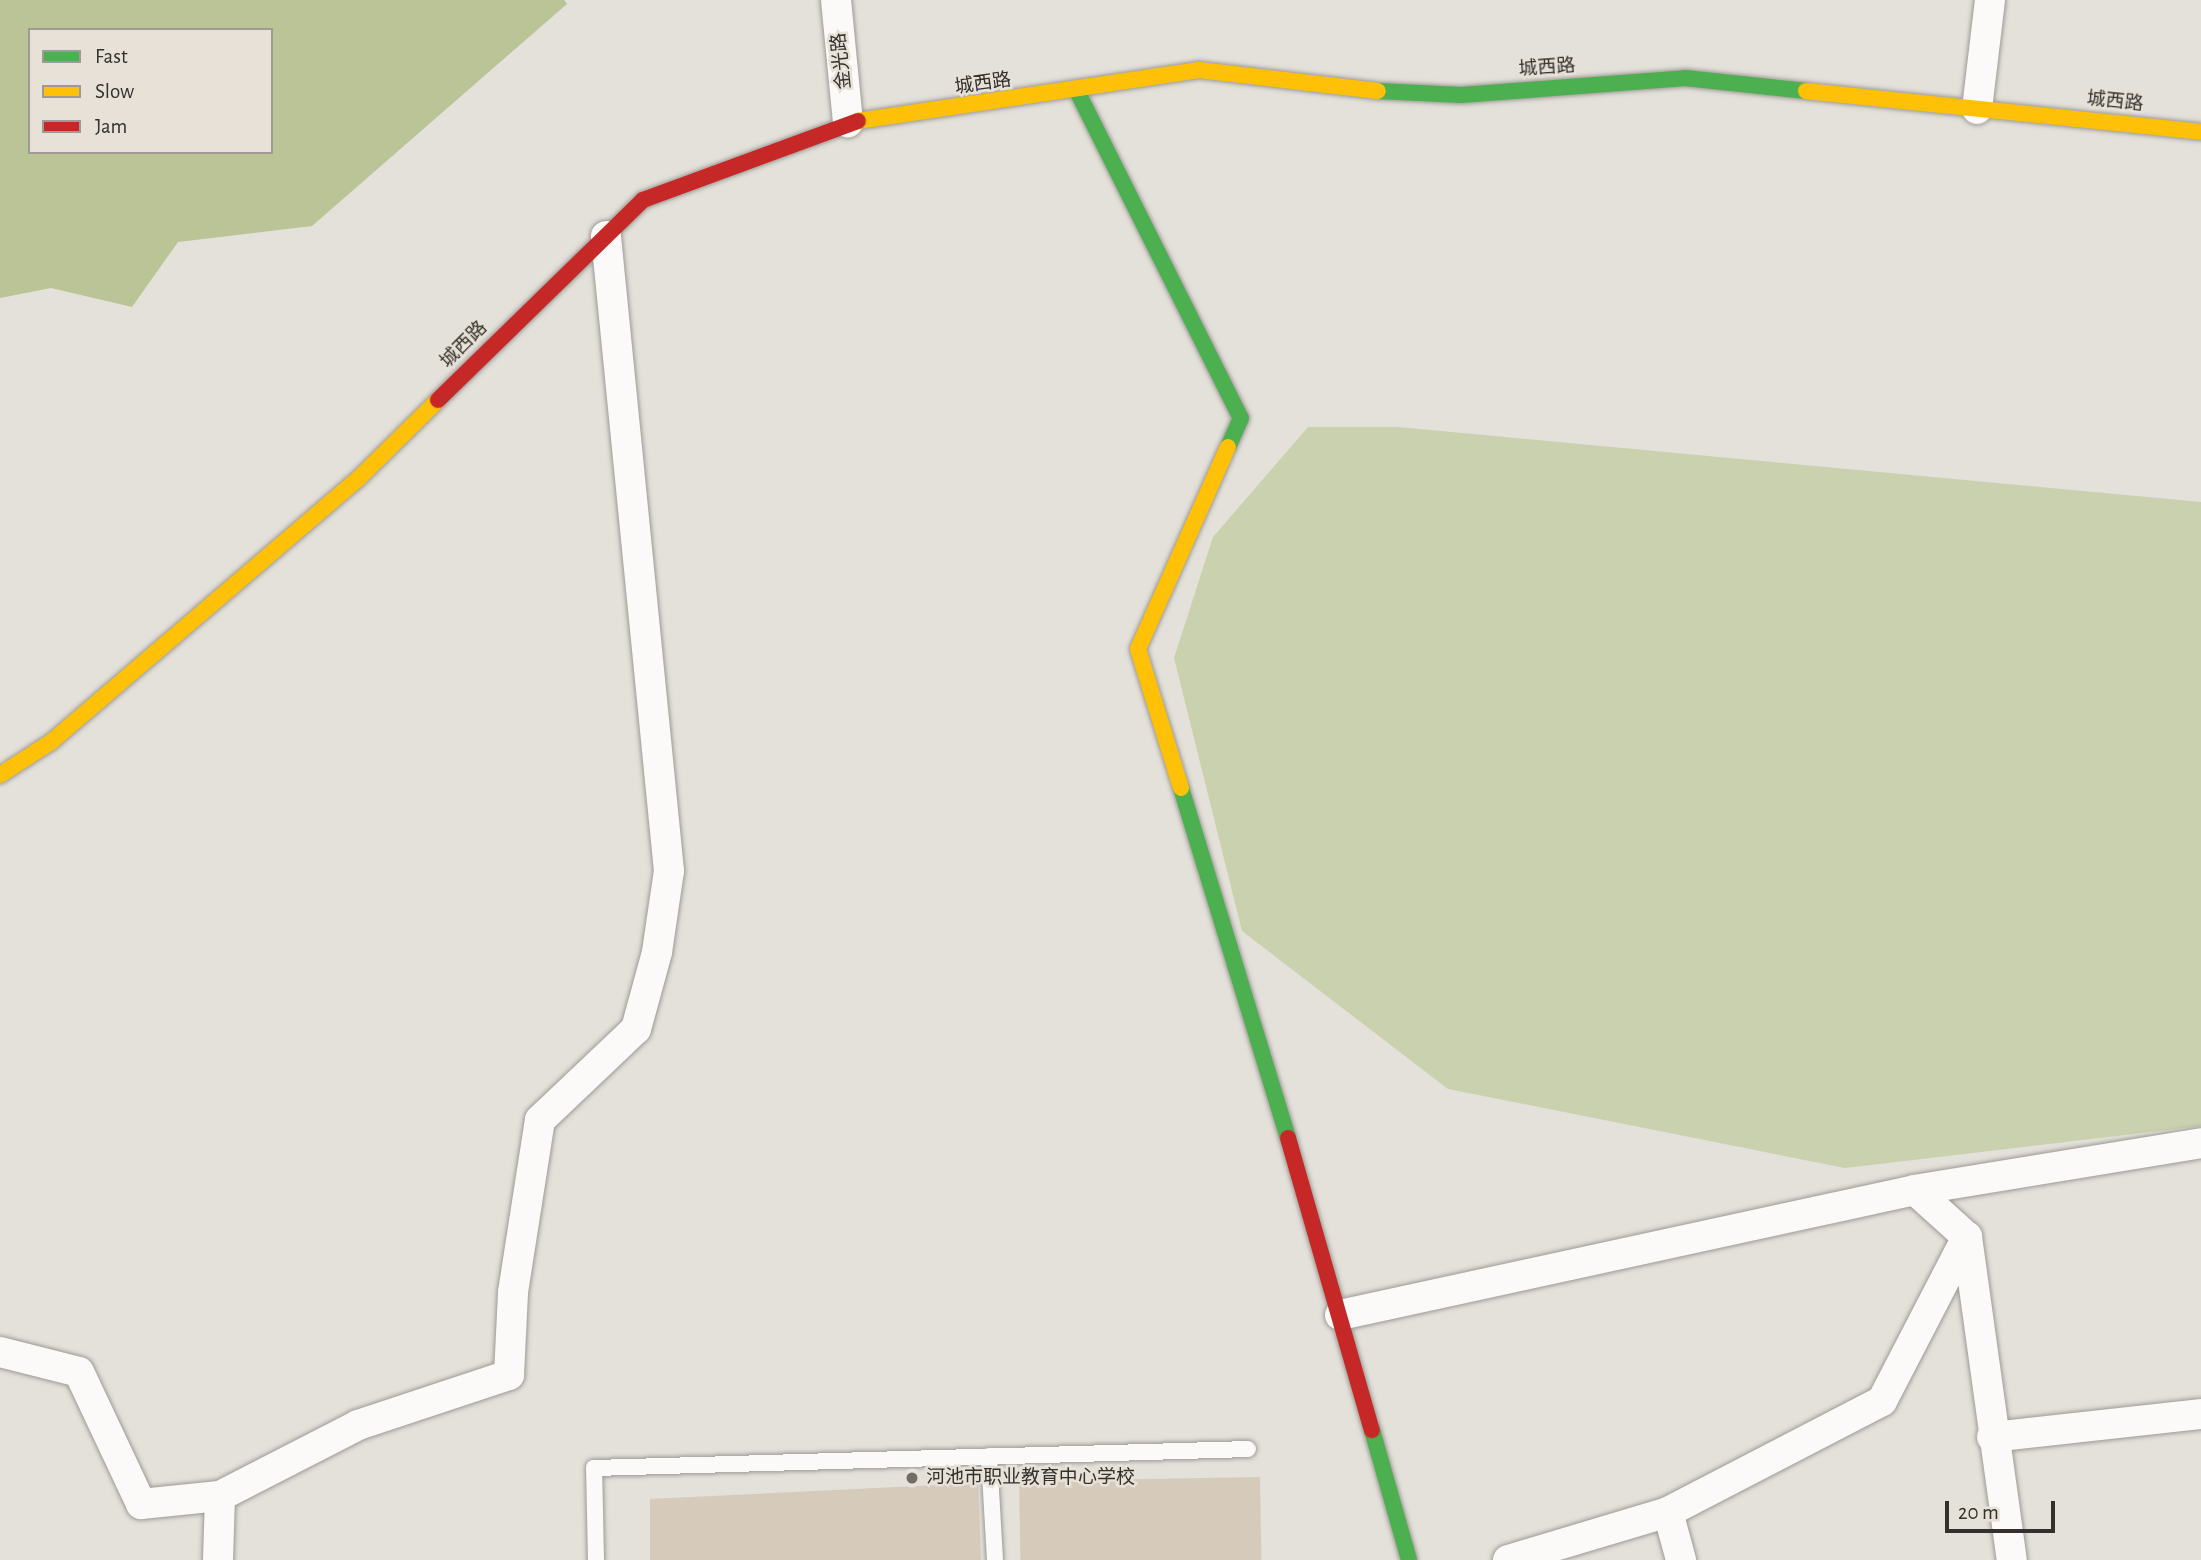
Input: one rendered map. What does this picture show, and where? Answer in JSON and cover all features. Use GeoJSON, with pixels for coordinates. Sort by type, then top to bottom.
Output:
{"type":"FeatureCollection","features":[{"type":"Feature","properties":{"kind":"street","name":"金光路"},"geometry":{"type":"LineString","coordinates":[[836,0],[848,122]]}},
{"type":"Feature","properties":{"kind":"street"},"geometry":{"type":"LineString","coordinates":[[1977,109],[1990,0]]}},
{"type":"Feature","properties":{"kind":"street","name":"城西路"},"geometry":{"type":"LineString","coordinates":[[0,775],[51,742],[358,479],[643,200],[848,122],[1199,70],[1461,96],[1685,78],[2201,132]]}},
{"type":"Feature","properties":{"kind":"street"},"geometry":{"type":"LineString","coordinates":[[1076,89],[1241,418],[1138,649],[1340,1315],[1409,1560]]}},
{"type":"Feature","properties":{"kind":"street"},"geometry":{"type":"LineString","coordinates":[[0,1352],[79,1372],[141,1504],[220,1496],[358,1425],[509,1375],[513,1292],[540,1120],[636,1029],[657,952],[669,871],[606,236]]}},
{"type":"Feature","properties":{"kind":"street"},"geometry":{"type":"LineString","coordinates":[[1340,1315],[1915,1190],[2201,1143]]}},
{"type":"Feature","properties":{"kind":"street"},"geometry":{"type":"LineString","coordinates":[[1915,1190],[1967,1237],[2012,1560]]}},
{"type":"Feature","properties":{"kind":"street"},"geometry":{"type":"LineString","coordinates":[[1508,1560],[1668,1512],[1882,1401],[1967,1237]]}},
{"type":"Feature","properties":{"kind":"street"},"geometry":{"type":"LineString","coordinates":[[1993,1437],[2201,1414]]}},
{"type":"Feature","properties":{"kind":"street"},"geometry":{"type":"LineString","coordinates":[[218,1560],[220,1496]]}},
{"type":"Feature","properties":{"kind":"street"},"geometry":{"type":"LineString","coordinates":[[1668,1512],[1681,1560]]}},
{"type":"Feature","properties":{"kind":"lane"},"geometry":{"type":"LineString","coordinates":[[596,1560],[594,1468],[1248,1449]]}},
{"type":"Feature","properties":{"kind":"lane"},"geometry":{"type":"LineString","coordinates":[[989,1456],[995,1560]]}},
{"type":"Feature","properties":{"kind":"green space"},"geometry":{"type":"Polygon","coordinates":[[[0,0],[564,0],[567,4],[312,226],[178,242],[132,307],[51,288],[0,298],[0,0]]]}},
{"type":"Feature","properties":{"kind":"green space"},"geometry":{"type":"Polygon","coordinates":[[[1308,427],[1398,427],[2201,502],[2201,1126],[1845,1168],[1448,1089],[1242,931],[1174,658],[1213,537],[1308,427]]]}},
{"type":"Feature","properties":{"kind":"building"},"geometry":{"type":"Polygon","coordinates":[[[1260,1477],[1261,1560],[1020,1560],[1019,1481],[1260,1477]]]}},
{"type":"Feature","properties":{"kind":"building"},"geometry":{"type":"Polygon","coordinates":[[[978,1483],[981,1560],[650,1560],[650,1499],[978,1483]]]}},
{"type":"Feature","properties":{"kind":"traffic: fast"},"geometry":{"type":"LineString","coordinates":[[1378,91],[1461,95],[1685,78],[1806,91]]}},
{"type":"Feature","properties":{"kind":"traffic: fast"},"geometry":{"type":"LineString","coordinates":[[1076,89],[1241,418],[1228,447]]}},
{"type":"Feature","properties":{"kind":"traffic: fast"},"geometry":{"type":"LineString","coordinates":[[1181,788],[1288,1138]]}},
{"type":"Feature","properties":{"kind":"traffic: fast"},"geometry":{"type":"LineString","coordinates":[[1372,1430],[1409,1560]]}},
{"type":"Feature","properties":{"kind":"traffic: slow"},"geometry":{"type":"LineString","coordinates":[[858,121],[1199,70],[1378,91]]}},
{"type":"Feature","properties":{"kind":"traffic: slow"},"geometry":{"type":"LineString","coordinates":[[1806,91],[2201,132]]}},
{"type":"Feature","properties":{"kind":"traffic: slow"},"geometry":{"type":"LineString","coordinates":[[0,775],[51,742],[358,479],[438,400]]}},
{"type":"Feature","properties":{"kind":"traffic: slow"},"geometry":{"type":"LineString","coordinates":[[1181,788],[1138,649],[1228,447]]}},
{"type":"Feature","properties":{"kind":"traffic: jam"},"geometry":{"type":"LineString","coordinates":[[438,400],[643,200],[858,121]]}},
{"type":"Feature","properties":{"kind":"traffic: jam"},"geometry":{"type":"LineString","coordinates":[[1288,1138],[1372,1430]]}},
{"type":"Feature","properties":{"kind":"place","name":"河池市职业教育中心学校"},"geometry":{"type":"Point","coordinates":[912,1478]}}]}
